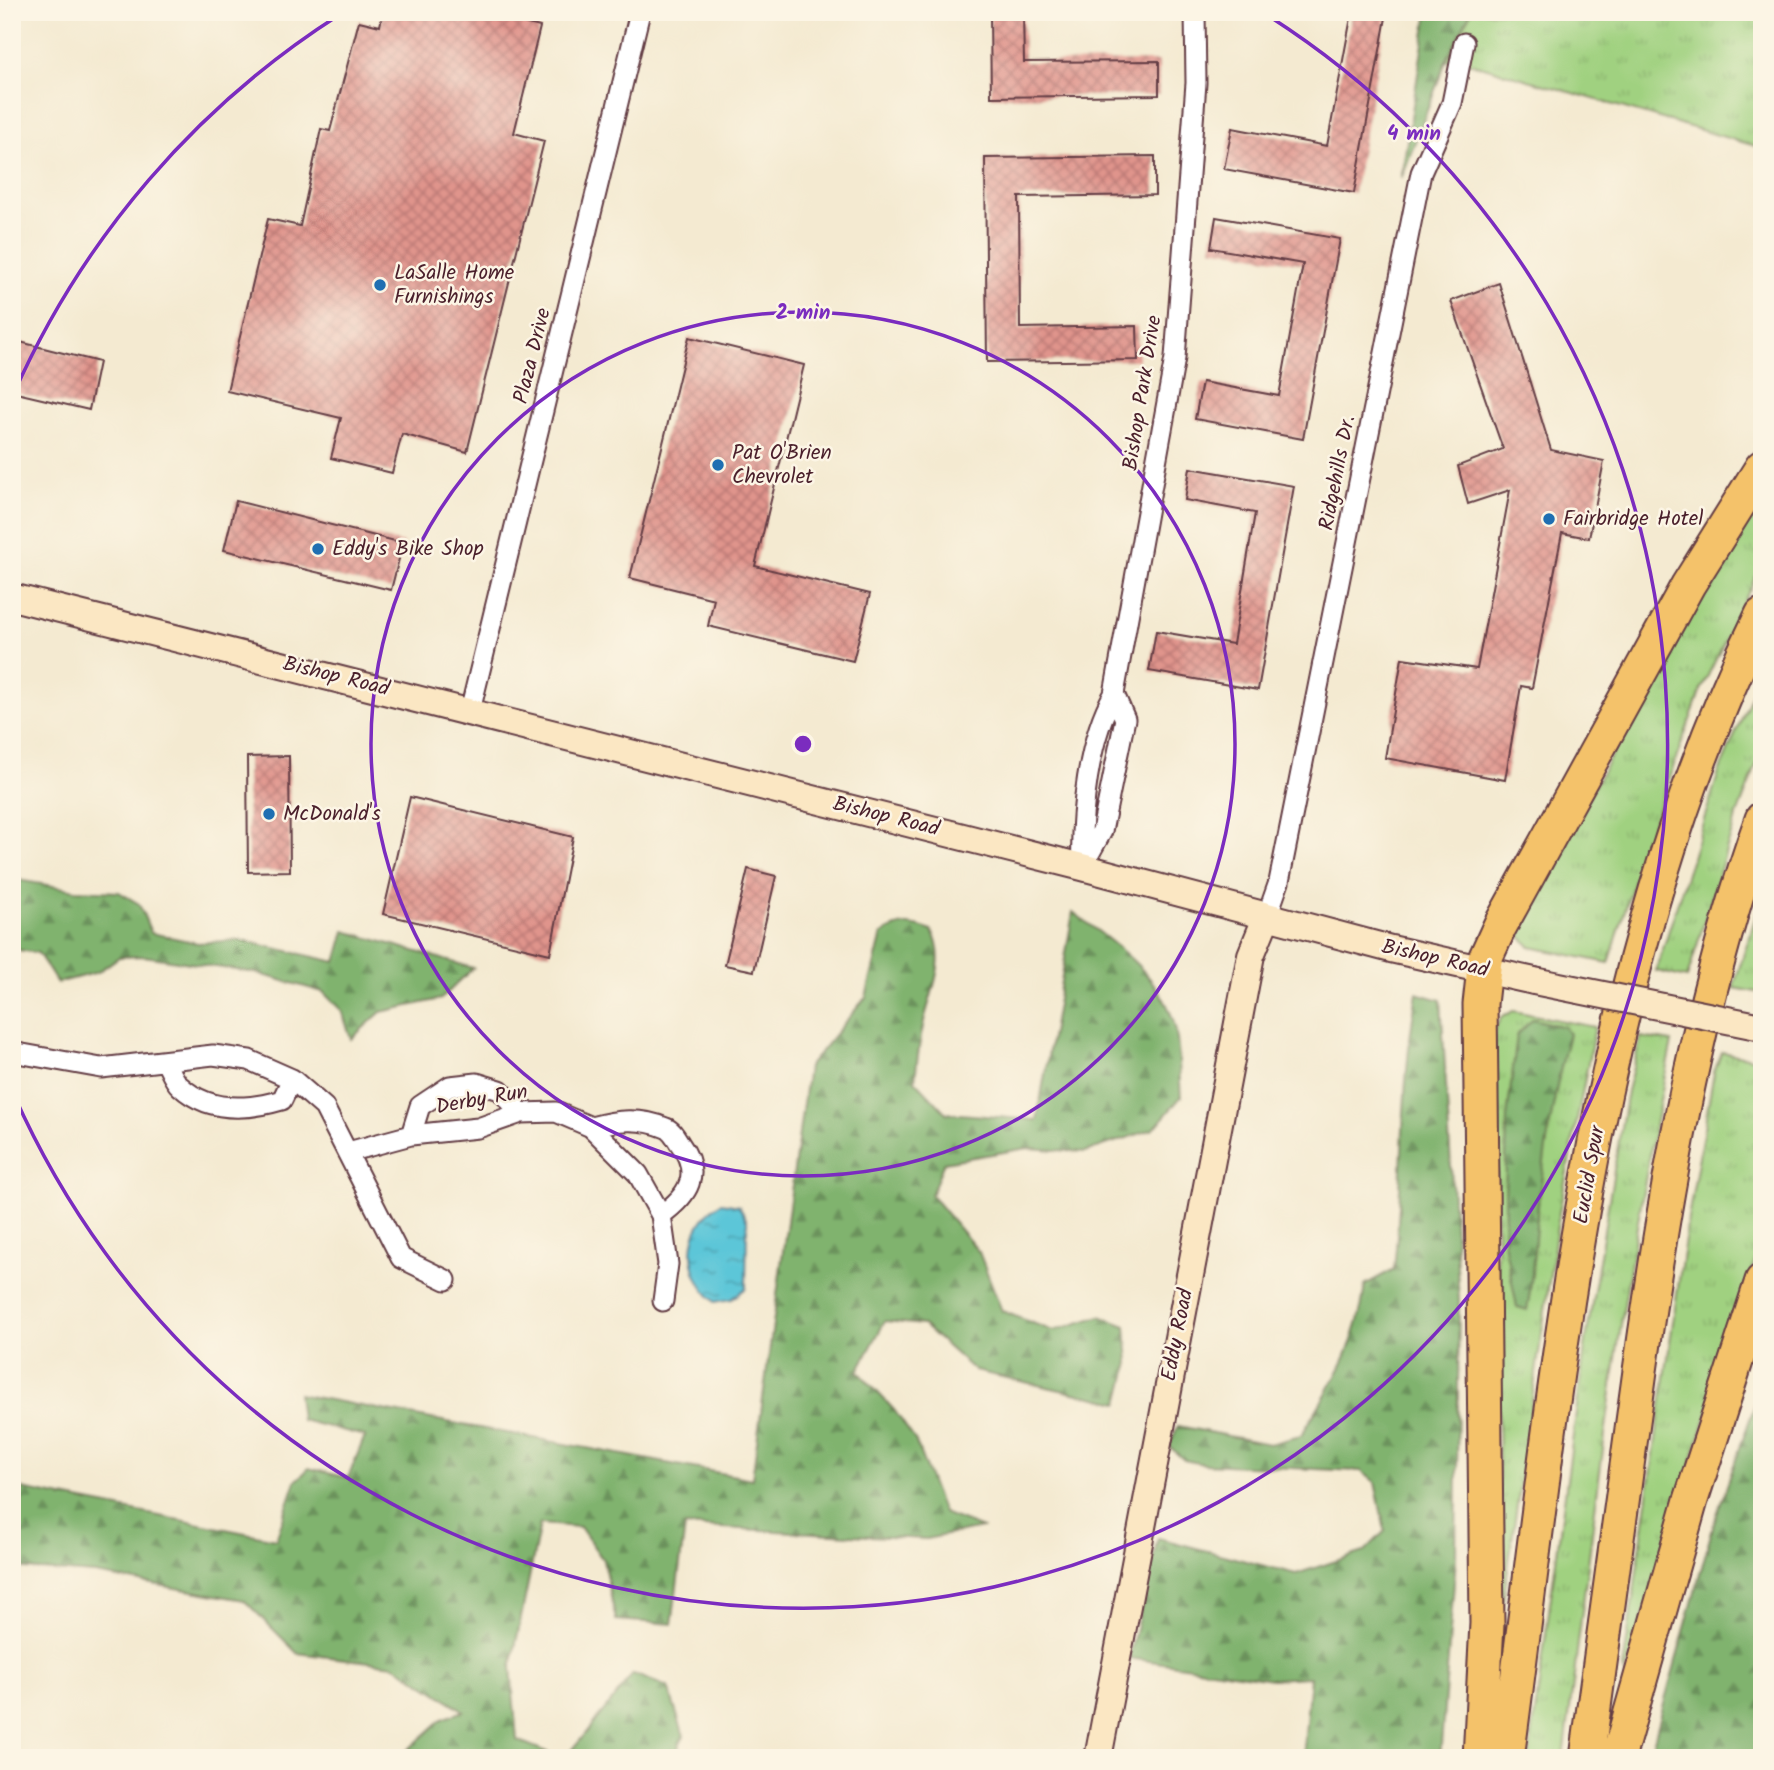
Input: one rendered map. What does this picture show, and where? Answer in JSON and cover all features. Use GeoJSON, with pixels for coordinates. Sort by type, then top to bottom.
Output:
{"type":"FeatureCollection","features":[{"type":"Feature","properties":{"kind":"highway"},"geometry":{"type":"LineString","coordinates":[[1480,1758],[1487,1623],[1480,1004],[1482,970],[1500,926],[1665,626],[1712,544],[1762,467]]}},
{"type":"Feature","properties":{"kind":"highway","name":"Euclid Spur"},"geometry":{"type":"LineString","coordinates":[[1507,1758],[1576,1253],[1627,990],[1663,863],[1685,800],[1727,691],[1762,615]]}},
{"type":"Feature","properties":{"kind":"highway"},"geometry":{"type":"LineString","coordinates":[[1587,1758],[1646,1331],[1672,1167],[1713,978],[1762,819]]}},
{"type":"Feature","properties":{"kind":"highway"},"geometry":{"type":"LineString","coordinates":[[1618,1758],[1691,1500],[1762,1281]]}},
{"type":"Feature","properties":{"kind":"main road","name":"Bishop Road"},"geometry":{"type":"LineString","coordinates":[[12,597],[470,711],[1482,970],[1762,1027]]}},
{"type":"Feature","properties":{"kind":"main road","name":"Eddy Road"},"geometry":{"type":"LineString","coordinates":[[1098,1758],[1251,955],[1267,916]]}},
{"type":"Feature","properties":{"kind":"street","name":"Plaza Drive"},"geometry":{"type":"LineString","coordinates":[[470,711],[640,12]]}},
{"type":"Feature","properties":{"kind":"street","name":"Bishop Park Drive"},"geometry":{"type":"LineString","coordinates":[[1082,867],[1102,831],[1125,719],[1114,694],[1175,358],[1196,83],[1195,12]]}},
{"type":"Feature","properties":{"kind":"street","name":"Ridgehills Dr."},"geometry":{"type":"LineString","coordinates":[[1267,916],[1279,882],[1421,173],[1452,103],[1464,43]]}},
{"type":"Feature","properties":{"kind":"street"},"geometry":{"type":"LineString","coordinates":[[12,1052],[102,1068],[213,1055],[249,1060],[292,1079],[324,1107],[401,1258],[446,1280]]}},
{"type":"Feature","properties":{"kind":"street"},"geometry":{"type":"LineString","coordinates":[[166,1062],[180,1086],[207,1102],[234,1109],[282,1100],[292,1079]]}},
{"type":"Feature","properties":{"kind":"street"},"geometry":{"type":"LineString","coordinates":[[411,1135],[420,1106],[450,1086],[477,1083],[499,1090],[521,1113]]}},
{"type":"Feature","properties":{"kind":"street","name":"Derby Run"},"geometry":{"type":"LineString","coordinates":[[348,1152],[411,1135],[478,1128],[521,1113],[556,1112],[591,1128],[638,1174],[661,1215],[668,1264],[663,1301]]}},
{"type":"Feature","properties":{"kind":"street"},"geometry":{"type":"LineString","coordinates":[[591,1128],[612,1121],[636,1120],[669,1129],[690,1157],[691,1183],[681,1201],[661,1215]]}},
{"type":"Feature","properties":{"kind":"green space"},"geometry":{"type":"Polygon","coordinates":[[[1428,12],[1471,12],[1446,61],[1401,179],[1428,12]]]}},
{"type":"Feature","properties":{"kind":"green space"},"geometry":{"type":"Polygon","coordinates":[[[1471,12],[1762,12],[1762,148],[1470,63],[1446,61],[1471,12]]]}},
{"type":"Feature","properties":{"kind":"green space"},"geometry":{"type":"Polygon","coordinates":[[[1762,495],[1762,564],[1700,692],[1642,854],[1609,963],[1531,947],[1520,936],[1518,925],[1705,585],[1762,495]]]}},
{"type":"Feature","properties":{"kind":"green space"},"geometry":{"type":"Polygon","coordinates":[[[1762,671],[1762,751],[1737,815],[1687,978],[1656,971],[1719,772],[1762,671]]]}},
{"type":"Feature","properties":{"kind":"green space"},"geometry":{"type":"Polygon","coordinates":[[[12,879],[76,890],[119,892],[139,904],[151,933],[198,943],[240,940],[336,962],[345,931],[473,968],[441,999],[381,1012],[351,1039],[342,1011],[323,992],[256,973],[144,956],[119,957],[98,972],[57,983],[38,953],[12,949],[12,879]]]}},
{"type":"Feature","properties":{"kind":"green space"},"geometry":{"type":"Polygon","coordinates":[[[1762,897],[1762,993],[1733,988],[1762,897]]]}},
{"type":"Feature","properties":{"kind":"green space"},"geometry":{"type":"Polygon","coordinates":[[[1073,912],[1104,935],[1148,976],[1169,1009],[1179,1053],[1181,1097],[1154,1129],[1085,1152],[1028,1148],[944,1162],[931,1195],[979,1252],[1002,1311],[1053,1331],[1100,1316],[1126,1326],[1129,1363],[1119,1403],[975,1371],[923,1325],[885,1321],[858,1371],[894,1410],[915,1440],[943,1513],[982,1528],[926,1539],[685,1526],[672,1624],[616,1620],[603,1560],[580,1527],[540,1524],[511,1667],[517,1740],[561,1758],[399,1758],[442,1719],[464,1711],[394,1665],[297,1653],[244,1600],[95,1574],[12,1568],[12,1487],[276,1539],[296,1481],[309,1468],[348,1478],[365,1436],[301,1420],[298,1394],[752,1479],[808,1067],[866,997],[882,934],[895,927],[912,925],[932,931],[937,942],[937,976],[924,1021],[915,1080],[946,1113],[1037,1120],[1073,912]]]}},
{"type":"Feature","properties":{"kind":"green space"},"geometry":{"type":"Polygon","coordinates":[[[1417,993],[1441,1000],[1459,1300],[1456,1558],[1440,1758],[1303,1758],[1310,1677],[1272,1679],[1129,1658],[1158,1538],[1296,1574],[1364,1552],[1385,1531],[1375,1482],[1361,1471],[1203,1464],[1184,1460],[1169,1446],[1178,1426],[1269,1444],[1301,1436],[1333,1381],[1350,1347],[1365,1285],[1394,1269],[1405,1096],[1417,993]]]}},
{"type":"Feature","properties":{"kind":"green space"},"geometry":{"type":"Polygon","coordinates":[[[1513,1011],[1595,1027],[1559,1213],[1500,1623],[1495,1028],[1501,1018],[1513,1011]]]}},
{"type":"Feature","properties":{"kind":"green space"},"geometry":{"type":"Polygon","coordinates":[[[1533,1019],[1564,1027],[1569,1034],[1545,1157],[1527,1310],[1517,1307],[1504,1242],[1507,1118],[1517,1035],[1533,1019]]]}},
{"type":"Feature","properties":{"kind":"green space"},"geometry":{"type":"Polygon","coordinates":[[[1641,1037],[1672,1042],[1624,1309],[1564,1758],[1529,1758],[1586,1340],[1627,1091],[1641,1037]]]}},
{"type":"Feature","properties":{"kind":"green space"},"geometry":{"type":"Polygon","coordinates":[[[1722,1052],[1762,1060],[1762,1239],[1625,1674],[1623,1668],[1688,1218],[1714,1072],[1722,1052]]]}},
{"type":"Feature","properties":{"kind":"green space"},"geometry":{"type":"Polygon","coordinates":[[[1762,1384],[1762,1758],[1649,1758],[1714,1523],[1762,1384]]]}},
{"type":"Feature","properties":{"kind":"green space"},"geometry":{"type":"Polygon","coordinates":[[[633,1674],[668,1687],[684,1736],[673,1758],[566,1758],[633,1674]]]}},
{"type":"Feature","properties":{"kind":"water"},"geometry":{"type":"Polygon","coordinates":[[[721,1203],[739,1206],[747,1221],[746,1288],[732,1299],[715,1302],[698,1278],[692,1251],[700,1224],[721,1203]]]}},
{"type":"Feature","properties":{"kind":"building"},"geometry":{"type":"Polygon","coordinates":[[[383,12],[480,12],[540,27],[514,133],[544,141],[467,452],[402,434],[392,473],[331,458],[341,418],[227,391],[268,219],[300,226],[321,129],[330,131],[359,21],[380,26],[383,12]]]}},
{"type":"Feature","properties":{"kind":"building"},"geometry":{"type":"Polygon","coordinates":[[[990,12],[1023,12],[1024,62],[1159,61],[1159,95],[991,97],[990,12]]]}},
{"type":"Feature","properties":{"kind":"building"},"geometry":{"type":"Polygon","coordinates":[[[1352,12],[1387,12],[1354,193],[1224,169],[1232,128],[1327,146],[1352,12]]]}},
{"type":"Feature","properties":{"kind":"building"},"geometry":{"type":"Polygon","coordinates":[[[1155,156],[1155,195],[1019,197],[1020,328],[1137,326],[1138,360],[987,362],[985,158],[1155,156]]]}},
{"type":"Feature","properties":{"kind":"building"},"geometry":{"type":"Polygon","coordinates":[[[1216,217],[1340,239],[1303,439],[1195,419],[1202,382],[1279,396],[1303,264],[1211,248],[1216,217]]]}},
{"type":"Feature","properties":{"kind":"building","name":"Fairbridge Hotel"},"geometry":{"type":"Polygon","coordinates":[[[1499,283],[1551,450],[1604,461],[1589,538],[1562,533],[1532,688],[1521,686],[1505,780],[1385,758],[1402,658],[1477,669],[1510,490],[1468,504],[1458,466],[1503,449],[1451,301],[1499,283]]]}},
{"type":"Feature","properties":{"kind":"building","name":"Pat O'Brien Chevrolet"},"geometry":{"type":"Polygon","coordinates":[[[689,337],[804,365],[755,566],[870,594],[853,661],[708,626],[714,599],[630,578],[689,337]]]}},
{"type":"Feature","properties":{"kind":"building"},"geometry":{"type":"Polygon","coordinates":[[[12,340],[99,362],[89,410],[12,392],[12,340]]]}},
{"type":"Feature","properties":{"kind":"building"},"geometry":{"type":"Polygon","coordinates":[[[1190,468],[1294,486],[1258,690],[1149,671],[1156,631],[1233,644],[1255,513],[1185,500],[1190,468]]]}},
{"type":"Feature","properties":{"kind":"building"},"geometry":{"type":"Polygon","coordinates":[[[236,501],[403,543],[391,590],[224,550],[236,501]]]}},
{"type":"Feature","properties":{"kind":"building","name":"McDonald's"},"geometry":{"type":"Polygon","coordinates":[[[289,756],[290,871],[248,872],[247,757],[289,756]]]}},
{"type":"Feature","properties":{"kind":"building"},"geometry":{"type":"Polygon","coordinates":[[[410,797],[573,837],[550,954],[383,914],[410,797]]]}},
{"type":"Feature","properties":{"kind":"building"},"geometry":{"type":"Polygon","coordinates":[[[748,869],[776,876],[754,971],[725,965],[748,869]]]}},
{"type":"Feature","properties":{"kind":"place","name":"LaSalle Home Furnishings"},"geometry":{"type":"Point","coordinates":[380,285]}},
{"type":"Feature","properties":{"kind":"place","name":"Pat O'Brien Chevrolet"},"geometry":{"type":"Point","coordinates":[718,465]}},
{"type":"Feature","properties":{"kind":"place","name":"Fairbridge Hotel"},"geometry":{"type":"Point","coordinates":[1549,519]}},
{"type":"Feature","properties":{"kind":"place","name":"Eddy's Bike Shop"},"geometry":{"type":"Point","coordinates":[318,549]}},
{"type":"Feature","properties":{"kind":"place","name":"McDonald's"},"geometry":{"type":"Point","coordinates":[269,814]}}]}
